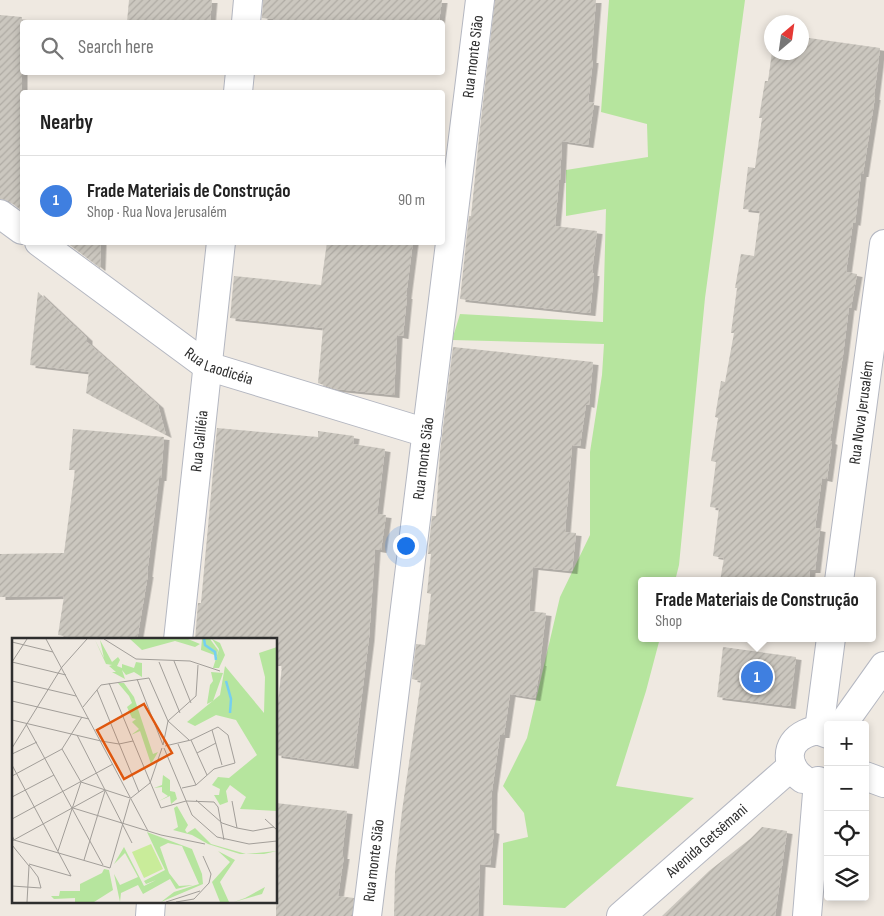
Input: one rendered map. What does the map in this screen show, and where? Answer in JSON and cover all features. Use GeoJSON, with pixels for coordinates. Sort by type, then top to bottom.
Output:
{"type":"FeatureCollection","features":[{"type":"Feature","properties":{"kind":"street"},"geometry":{"type":"LineString","coordinates":[[246,20],[248,0]]}},
{"type":"Feature","properties":{"kind":"street","name":"Rua monte Sião"},"geometry":{"type":"LineString","coordinates":[[367,916],[480,0]]}},
{"type":"Feature","properties":{"kind":"street"},"geometry":{"type":"LineString","coordinates":[[238,90],[240,75]]}},
{"type":"Feature","properties":{"kind":"street"},"geometry":{"type":"LineString","coordinates":[[0,214],[20,229]]}},
{"type":"Feature","properties":{"kind":"street","name":"Rua Nova Jerusalém"},"geometry":{"type":"LineString","coordinates":[[840,577],[884,244]]}},
{"type":"Feature","properties":{"kind":"street","name":"Rua Laodicéia"},"geometry":{"type":"LineString","coordinates":[[43,245],[207,366],[427,433]]}},
{"type":"Feature","properties":{"kind":"street","name":"Rua Galiléia"},"geometry":{"type":"LineString","coordinates":[[178,638],[221,245]]}},
{"type":"Feature","properties":{"kind":"street"},"geometry":{"type":"LineString","coordinates":[[830,721],[831,642]]}},
{"type":"Feature","properties":{"kind":"street"},"geometry":{"type":"LineString","coordinates":[[838,721],[884,666]]}},
{"type":"Feature","properties":{"kind":"street"},"geometry":{"type":"LineString","coordinates":[[807,916],[823,780],[812,782],[802,779],[792,766],[790,753],[793,744],[800,736],[809,732],[824,731]]}},
{"type":"Feature","properties":{"kind":"street","name":"Avenida Getsêmani"},"geometry":{"type":"LineString","coordinates":[[621,916],[792,766]]}},
{"type":"Feature","properties":{"kind":"street"},"geometry":{"type":"LineString","coordinates":[[869,777],[884,783]]}},
{"type":"Feature","properties":{"kind":"green space"},"geometry":{"type":"Polygon","coordinates":[[[609,0],[745,0],[705,298],[679,565],[676,577],[638,577],[638,642],[659,642],[646,691],[616,786],[694,798],[565,908],[503,905],[503,843],[528,837],[524,813],[503,786],[527,738],[560,597],[590,535],[590,452],[602,375],[604,344],[452,340],[460,314],[603,322],[606,209],[566,216],[566,170],[648,157],[647,124],[601,112],[609,0]]]}},
{"type":"Feature","properties":{"kind":"building"},"geometry":{"type":"Polygon","coordinates":[[[129,0],[212,0],[210,20],[127,20],[129,0]]]}},
{"type":"Feature","properties":{"kind":"building"},"geometry":{"type":"Polygon","coordinates":[[[263,0],[442,0],[439,20],[282,20],[262,18],[263,0]]]}},
{"type":"Feature","properties":{"kind":"building"},"geometry":{"type":"Polygon","coordinates":[[[495,0],[596,0],[591,60],[593,60],[588,102],[594,103],[588,145],[562,141],[555,226],[597,231],[590,313],[460,299],[495,0]]]}},
{"type":"Feature","properties":{"kind":"building"},"geometry":{"type":"Polygon","coordinates":[[[0,15],[22,17],[22,20],[20,20],[20,75],[22,75],[22,90],[20,90],[20,209],[9,201],[0,199],[0,15]]]}},
{"type":"Feature","properties":{"kind":"building"},"geometry":{"type":"Polygon","coordinates":[[[809,38],[880,48],[875,97],[846,272],[857,274],[851,308],[849,307],[830,441],[832,442],[827,479],[822,478],[815,528],[820,529],[815,570],[810,570],[809,577],[721,577],[724,558],[713,556],[719,508],[710,507],[716,462],[711,461],[718,418],[715,417],[721,381],[725,382],[734,333],[731,333],[737,288],[735,288],[741,254],[754,256],[760,211],[743,209],[748,167],[755,168],[762,118],[759,118],[765,81],[768,81],[771,60],[809,60],[809,38]]]}},
{"type":"Feature","properties":{"kind":"building"},"geometry":{"type":"Polygon","coordinates":[[[70,245],[101,245],[100,268],[70,245]]]}},
{"type":"Feature","properties":{"kind":"building"},"geometry":{"type":"Polygon","coordinates":[[[327,245],[413,245],[403,336],[397,335],[394,395],[336,389],[318,383],[323,328],[230,318],[234,276],[321,285],[327,245]]]}},
{"type":"Feature","properties":{"kind":"building"},"geometry":{"type":"Polygon","coordinates":[[[38,292],[87,338],[87,342],[158,405],[166,435],[86,393],[89,372],[30,365],[38,292]]]}},
{"type":"Feature","properties":{"kind":"building"},"geometry":{"type":"Polygon","coordinates":[[[453,347],[593,362],[589,405],[586,404],[580,446],[572,445],[565,532],[576,533],[572,571],[533,567],[529,611],[546,613],[541,663],[535,698],[510,694],[504,735],[500,735],[492,791],[491,830],[494,831],[490,865],[480,864],[478,916],[394,916],[395,872],[402,811],[421,681],[412,679],[416,644],[425,645],[431,594],[427,593],[431,554],[428,554],[432,516],[436,516],[440,452],[453,347]]]}},
{"type":"Feature","properties":{"kind":"building"},"geometry":{"type":"Polygon","coordinates":[[[217,428],[318,437],[318,431],[354,436],[353,444],[385,449],[377,514],[386,515],[381,550],[375,549],[369,638],[353,766],[278,755],[278,702],[282,666],[278,666],[278,638],[195,638],[198,603],[201,603],[217,428]]]}},
{"type":"Feature","properties":{"kind":"building"},"geometry":{"type":"Polygon","coordinates":[[[73,429],[164,437],[161,478],[159,478],[148,574],[137,638],[77,638],[58,635],[64,596],[0,597],[0,554],[64,553],[75,470],[69,470],[73,429]]]}},
{"type":"Feature","properties":{"kind":"building"},"geometry":{"type":"Polygon","coordinates":[[[723,647],[796,657],[790,706],[717,697],[723,647]]]}},
{"type":"Feature","properties":{"kind":"building"},"geometry":{"type":"Polygon","coordinates":[[[278,803],[347,811],[342,856],[344,856],[338,896],[354,898],[352,916],[276,916],[276,904],[278,904],[278,803]]]}},
{"type":"Feature","properties":{"kind":"building"},"geometry":{"type":"Polygon","coordinates":[[[762,827],[787,831],[775,916],[662,916],[709,871],[750,839],[762,827]]]}},
{"type":"Feature","properties":{"kind":"place","name":"Frade Materiais de Construção"},"geometry":{"type":"Point","coordinates":[757,677]}}]}
